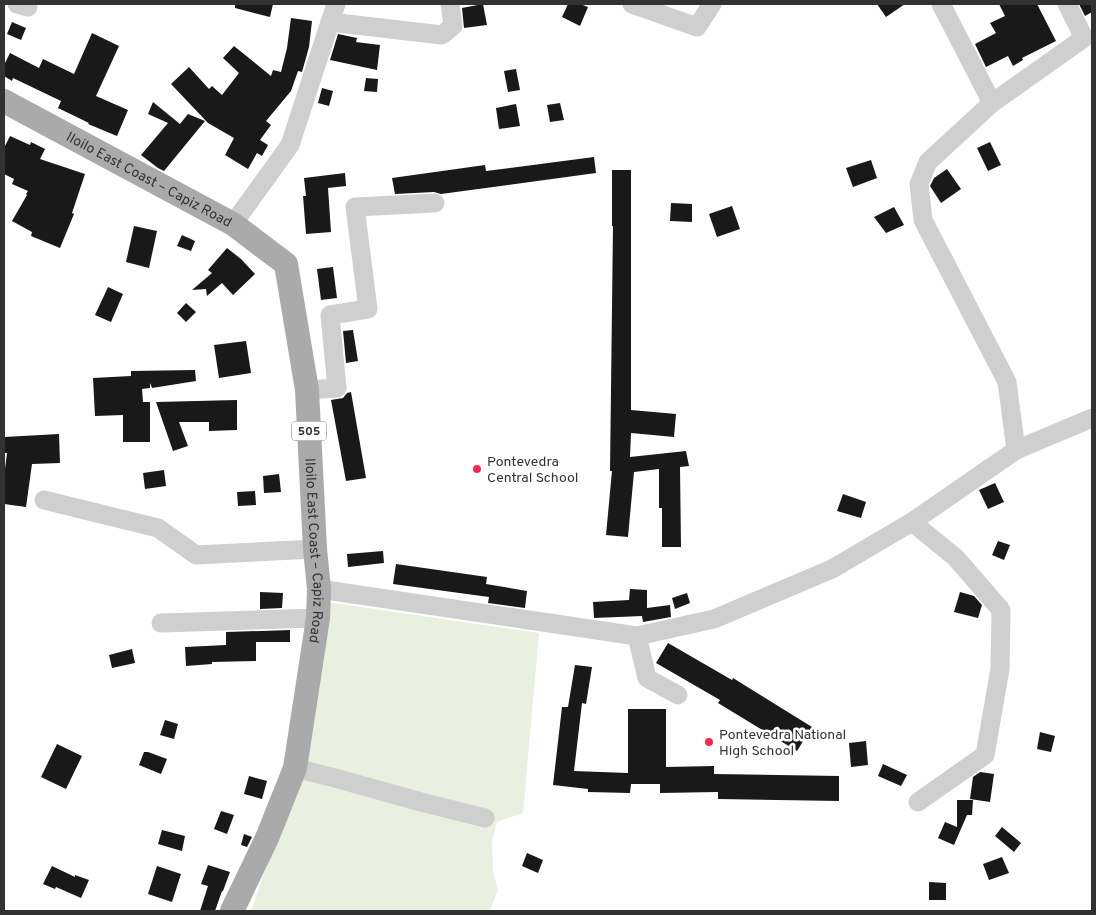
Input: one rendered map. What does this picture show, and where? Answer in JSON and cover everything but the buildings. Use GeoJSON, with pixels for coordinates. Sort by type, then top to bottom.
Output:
{"type":"FeatureCollection","features":[{"type":"Feature","properties":{"kind":"main road","name":"Iloilo East Coast – Capiz Road"},"geometry":{"type":"LineString","coordinates":[[4,101],[232,224],[286,264],[307,390],[315,549],[319,589],[318,618],[295,768],[267,838],[232,911]]}},
{"type":"Feature","properties":{"kind":"street"},"geometry":{"type":"LineString","coordinates":[[17,4],[28,7],[28,4]]}},
{"type":"Feature","properties":{"kind":"street"},"geometry":{"type":"LineString","coordinates":[[232,224],[290,146],[336,4]]}},
{"type":"Feature","properties":{"kind":"street"},"geometry":{"type":"LineString","coordinates":[[330,22],[442,35],[453,26],[450,4]]}},
{"type":"Feature","properties":{"kind":"street"},"geometry":{"type":"LineString","coordinates":[[632,4],[697,28],[712,4]]}},
{"type":"Feature","properties":{"kind":"street"},"geometry":{"type":"LineString","coordinates":[[941,4],[992,103]]}},
{"type":"Feature","properties":{"kind":"street"},"geometry":{"type":"LineString","coordinates":[[1016,450],[1007,382],[923,220],[919,184],[928,162],[992,103],[1088,35],[1066,4]]}},
{"type":"Feature","properties":{"kind":"street"},"geometry":{"type":"LineString","coordinates":[[307,390],[337,388],[330,315],[368,309],[355,207],[435,203]]}},
{"type":"Feature","properties":{"kind":"street"},"geometry":{"type":"LineString","coordinates":[[319,589],[637,636],[714,619],[832,568],[912,522],[1016,450],[1092,418]]}},
{"type":"Feature","properties":{"kind":"street"},"geometry":{"type":"LineString","coordinates":[[44,500],[158,528],[196,555],[315,549]]}},
{"type":"Feature","properties":{"kind":"street"},"geometry":{"type":"LineString","coordinates":[[912,522],[956,558],[1001,610],[1000,669],[985,755],[918,802]]}},
{"type":"Feature","properties":{"kind":"street"},"geometry":{"type":"LineString","coordinates":[[161,623],[318,618]]}},
{"type":"Feature","properties":{"kind":"street"},"geometry":{"type":"LineString","coordinates":[[637,636],[647,678],[678,696]]}},
{"type":"Feature","properties":{"kind":"street"},"geometry":{"type":"LineString","coordinates":[[295,768],[485,818]]}},
{"type":"Feature","properties":{"kind":"green space"},"geometry":{"type":"Polygon","coordinates":[[[327,602],[539,633],[523,813],[497,822],[492,841],[493,871],[498,890],[490,911],[251,911],[272,850],[327,602]]]}},
{"type":"Feature","properties":{"kind":"place","name":"Pontevedra Central School"},"geometry":{"type":"Point","coordinates":[477,469]}},
{"type":"Feature","properties":{"kind":"place","name":"Pontevedra National High School"},"geometry":{"type":"Point","coordinates":[709,742]}}]}
